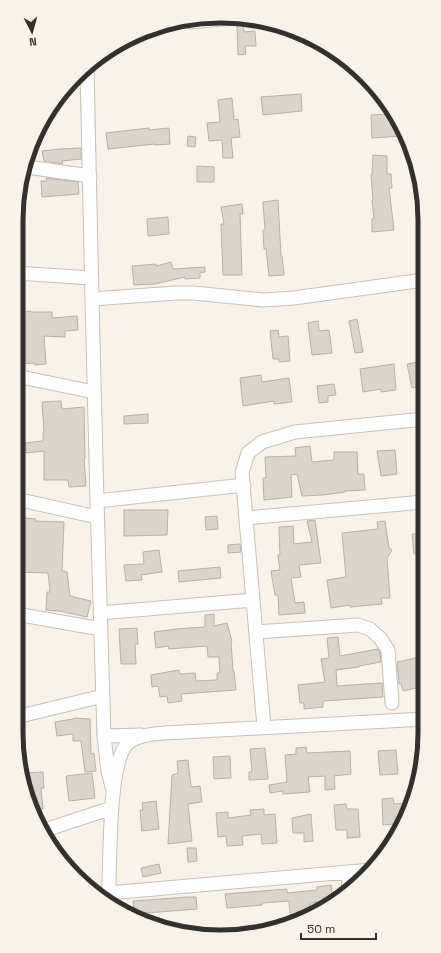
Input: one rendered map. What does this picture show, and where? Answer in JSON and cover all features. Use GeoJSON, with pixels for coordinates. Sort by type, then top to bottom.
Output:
{"type":"FeatureCollection","features":[{"type":"Feature","properties":{"kind":"street"},"geometry":{"type":"LineString","coordinates":[[87,75],[97,517],[104,736],[108,770],[113,791]]}},
{"type":"Feature","properties":{"kind":"street"},"geometry":{"type":"LineString","coordinates":[[30,167],[90,176]]}},
{"type":"Feature","properties":{"kind":"street"},"geometry":{"type":"LineString","coordinates":[[23,273],[92,278]]}},
{"type":"Feature","properties":{"kind":"street"},"geometry":{"type":"LineString","coordinates":[[92,299],[194,293],[263,300],[294,298],[418,281]]}},
{"type":"Feature","properties":{"kind":"street"},"geometry":{"type":"LineString","coordinates":[[23,377],[94,392]]}},
{"type":"Feature","properties":{"kind":"street"},"geometry":{"type":"LineString","coordinates":[[264,727],[242,473],[248,454],[262,442],[295,432],[418,421]]}},
{"type":"Feature","properties":{"kind":"street"},"geometry":{"type":"LineString","coordinates":[[97,501],[244,485]]}},
{"type":"Feature","properties":{"kind":"street"},"geometry":{"type":"LineString","coordinates":[[23,501],[97,517]]}},
{"type":"Feature","properties":{"kind":"street"},"geometry":{"type":"LineString","coordinates":[[246,518],[418,503]]}},
{"type":"Feature","properties":{"kind":"street"},"geometry":{"type":"LineString","coordinates":[[100,613],[253,600]]}},
{"type":"Feature","properties":{"kind":"street"},"geometry":{"type":"LineString","coordinates":[[23,615],[101,629]]}},
{"type":"Feature","properties":{"kind":"street"},"geometry":{"type":"LineString","coordinates":[[256,632],[358,625],[370,629],[380,638],[388,650],[392,703]]}},
{"type":"Feature","properties":{"kind":"street"},"geometry":{"type":"LineString","coordinates":[[23,715],[103,696]]}},
{"type":"Feature","properties":{"kind":"street"},"geometry":{"type":"LineString","coordinates":[[104,736],[151,735],[264,727],[418,719]]}},
{"type":"Feature","properties":{"kind":"street"},"geometry":{"type":"LineString","coordinates":[[108,895],[113,791],[122,752],[132,740],[151,735]]}},
{"type":"Feature","properties":{"kind":"street"},"geometry":{"type":"LineString","coordinates":[[48,829],[112,808]]}},
{"type":"Feature","properties":{"kind":"street"},"geometry":{"type":"LineString","coordinates":[[111,897],[361,871]]}},
{"type":"Feature","properties":{"kind":"street"},"geometry":{"type":"LineString","coordinates":[[349,883],[350,872]]}},
{"type":"Feature","properties":{"kind":"building"},"geometry":{"type":"Polygon","coordinates":[[[243,25],[244,32],[255,31],[256,46],[245,46],[246,54],[238,55],[237,26],[243,25]]]}},
{"type":"Feature","properties":{"kind":"building"},"geometry":{"type":"Polygon","coordinates":[[[301,94],[302,111],[263,115],[261,97],[301,94]]]}},
{"type":"Feature","properties":{"kind":"building"},"geometry":{"type":"Polygon","coordinates":[[[232,98],[234,120],[238,119],[240,137],[231,138],[233,158],[223,158],[222,140],[209,141],[207,123],[220,122],[218,100],[232,98]]]}},
{"type":"Feature","properties":{"kind":"building"},"geometry":{"type":"Polygon","coordinates":[[[387,114],[399,136],[372,138],[371,115],[387,114]]]}},
{"type":"Feature","properties":{"kind":"building"},"geometry":{"type":"Polygon","coordinates":[[[149,128],[149,130],[169,128],[170,144],[155,144],[108,149],[106,133],[149,128]]]}},
{"type":"Feature","properties":{"kind":"building"},"geometry":{"type":"Polygon","coordinates":[[[188,136],[196,137],[195,147],[187,146],[188,136]]]}},
{"type":"Feature","properties":{"kind":"building"},"geometry":{"type":"Polygon","coordinates":[[[81,148],[81,159],[62,161],[63,164],[44,161],[42,151],[81,148]]]}},
{"type":"Feature","properties":{"kind":"building"},"geometry":{"type":"Polygon","coordinates":[[[373,155],[387,156],[387,174],[391,174],[392,188],[389,188],[394,230],[372,232],[372,219],[374,219],[371,175],[373,155]]]}},
{"type":"Feature","properties":{"kind":"building"},"geometry":{"type":"Polygon","coordinates":[[[197,166],[214,167],[214,182],[197,182],[197,166]]]}},
{"type":"Feature","properties":{"kind":"building"},"geometry":{"type":"Polygon","coordinates":[[[46,178],[78,182],[79,194],[42,197],[41,181],[47,181],[46,178]]]}},
{"type":"Feature","properties":{"kind":"building"},"geometry":{"type":"Polygon","coordinates":[[[278,200],[281,256],[284,275],[269,276],[266,249],[264,249],[263,230],[265,230],[263,202],[278,200]]]}},
{"type":"Feature","properties":{"kind":"building"},"geometry":{"type":"Polygon","coordinates":[[[242,204],[243,214],[240,214],[242,275],[223,275],[221,224],[224,224],[221,207],[242,204]]]}},
{"type":"Feature","properties":{"kind":"building"},"geometry":{"type":"Polygon","coordinates":[[[168,217],[169,234],[148,236],[147,219],[168,217]]]}},
{"type":"Feature","properties":{"kind":"building"},"geometry":{"type":"Polygon","coordinates":[[[171,262],[173,269],[205,267],[205,272],[200,273],[200,278],[185,279],[185,277],[155,284],[134,285],[132,266],[156,264],[156,266],[171,262]]]}},
{"type":"Feature","properties":{"kind":"building"},"geometry":{"type":"Polygon","coordinates":[[[23,312],[52,312],[52,318],[77,316],[78,330],[65,331],[65,337],[44,336],[46,364],[23,364],[23,312]]]}},
{"type":"Feature","properties":{"kind":"building"},"geometry":{"type":"Polygon","coordinates":[[[357,319],[363,352],[355,353],[349,321],[357,319]]]}},
{"type":"Feature","properties":{"kind":"building"},"geometry":{"type":"Polygon","coordinates":[[[318,321],[319,331],[329,330],[332,353],[312,355],[308,323],[318,321]]]}},
{"type":"Feature","properties":{"kind":"building"},"geometry":{"type":"Polygon","coordinates":[[[278,330],[279,337],[288,336],[290,361],[279,362],[279,359],[273,359],[270,331],[278,330]]]}},
{"type":"Feature","properties":{"kind":"building"},"geometry":{"type":"Polygon","coordinates":[[[418,362],[418,386],[412,388],[407,364],[418,362]]]}},
{"type":"Feature","properties":{"kind":"building"},"geometry":{"type":"Polygon","coordinates":[[[394,364],[396,390],[381,392],[381,389],[363,392],[360,369],[394,364]]]}},
{"type":"Feature","properties":{"kind":"building"},"geometry":{"type":"Polygon","coordinates":[[[261,375],[262,382],[289,378],[292,402],[274,404],[274,401],[243,406],[240,378],[261,375]]]}},
{"type":"Feature","properties":{"kind":"building"},"geometry":{"type":"Polygon","coordinates":[[[334,384],[336,395],[328,396],[328,402],[319,403],[317,386],[334,384]]]}},
{"type":"Feature","properties":{"kind":"building"},"geometry":{"type":"Polygon","coordinates":[[[61,401],[62,409],[84,407],[84,458],[86,486],[69,487],[68,480],[44,480],[44,451],[26,453],[25,443],[43,441],[44,432],[42,402],[61,401]]]}},
{"type":"Feature","properties":{"kind":"building"},"geometry":{"type":"Polygon","coordinates":[[[148,414],[148,423],[124,424],[124,416],[148,414]]]}},
{"type":"Feature","properties":{"kind":"building"},"geometry":{"type":"Polygon","coordinates":[[[310,446],[312,462],[334,460],[334,452],[357,452],[358,474],[364,474],[365,490],[302,496],[297,474],[291,475],[292,497],[264,500],[263,478],[266,478],[265,457],[296,456],[295,448],[310,446]]]}},
{"type":"Feature","properties":{"kind":"building"},"geometry":{"type":"Polygon","coordinates":[[[395,450],[397,474],[381,476],[377,451],[395,450]]]}},
{"type":"Feature","properties":{"kind":"building"},"geometry":{"type":"Polygon","coordinates":[[[124,510],[168,510],[167,535],[124,536],[124,510]]]}},
{"type":"Feature","properties":{"kind":"building"},"geometry":{"type":"Polygon","coordinates":[[[217,516],[218,529],[206,530],[205,517],[217,516]]]}},
{"type":"Feature","properties":{"kind":"building"},"geometry":{"type":"Polygon","coordinates":[[[23,518],[36,519],[35,521],[64,522],[62,571],[67,572],[70,596],[91,601],[87,617],[59,611],[46,610],[47,592],[50,592],[48,573],[23,572],[23,518]]]}},
{"type":"Feature","properties":{"kind":"building"},"geometry":{"type":"Polygon","coordinates":[[[315,520],[321,563],[299,565],[301,577],[291,578],[295,603],[304,602],[305,613],[279,615],[278,595],[275,595],[271,571],[280,570],[278,555],[280,555],[279,527],[293,526],[294,544],[312,542],[307,521],[315,520]]]}},
{"type":"Feature","properties":{"kind":"building"},"geometry":{"type":"Polygon","coordinates":[[[385,521],[389,548],[392,550],[387,558],[390,598],[381,598],[382,604],[350,607],[350,605],[331,608],[327,580],[346,577],[342,533],[378,529],[377,522],[385,521]]]}},
{"type":"Feature","properties":{"kind":"building"},"geometry":{"type":"Polygon","coordinates":[[[412,534],[418,534],[418,554],[414,554],[412,534]]]}},
{"type":"Feature","properties":{"kind":"building"},"geometry":{"type":"Polygon","coordinates":[[[240,544],[241,552],[228,553],[228,545],[240,544]]]}},
{"type":"Feature","properties":{"kind":"building"},"geometry":{"type":"Polygon","coordinates":[[[159,550],[162,572],[141,575],[142,580],[126,581],[124,565],[144,564],[143,552],[159,550]]]}},
{"type":"Feature","properties":{"kind":"building"},"geometry":{"type":"Polygon","coordinates":[[[220,567],[221,578],[179,582],[178,571],[220,567]]]}},
{"type":"Feature","properties":{"kind":"building"},"geometry":{"type":"Polygon","coordinates":[[[214,614],[214,626],[227,623],[232,641],[233,671],[236,690],[181,694],[182,701],[168,703],[167,696],[160,697],[158,686],[152,687],[151,675],[179,670],[180,674],[195,673],[196,681],[217,680],[217,673],[220,673],[219,657],[208,657],[207,646],[169,649],[168,646],[156,648],[154,632],[205,627],[205,615],[214,614]]]}},
{"type":"Feature","properties":{"kind":"building"},"geometry":{"type":"Polygon","coordinates":[[[137,628],[138,644],[135,644],[136,664],[121,664],[119,629],[137,628]]]}},
{"type":"Feature","properties":{"kind":"building"},"geometry":{"type":"Polygon","coordinates":[[[338,637],[340,656],[378,649],[381,662],[336,670],[337,686],[382,683],[383,697],[323,701],[323,707],[304,709],[304,703],[300,703],[298,685],[325,682],[321,659],[329,658],[327,638],[338,637]]]}},
{"type":"Feature","properties":{"kind":"building"},"geometry":{"type":"Polygon","coordinates":[[[418,658],[418,688],[403,691],[401,684],[399,684],[397,662],[418,658]]]}},
{"type":"Feature","properties":{"kind":"building"},"geometry":{"type":"Polygon","coordinates":[[[74,718],[90,719],[91,754],[94,753],[96,771],[85,772],[81,741],[73,741],[73,734],[57,736],[55,722],[74,718]]]}},
{"type":"Feature","properties":{"kind":"building"},"geometry":{"type":"Polygon","coordinates":[[[306,747],[307,753],[350,751],[351,774],[334,776],[335,789],[325,790],[325,776],[308,777],[310,792],[283,794],[283,791],[270,793],[269,785],[287,782],[285,755],[296,754],[296,748],[306,747]]]}},
{"type":"Feature","properties":{"kind":"building"},"geometry":{"type":"Polygon","coordinates":[[[265,748],[268,779],[249,780],[249,772],[252,772],[250,749],[265,748]]]}},
{"type":"Feature","properties":{"kind":"building"},"geometry":{"type":"Polygon","coordinates":[[[396,750],[398,774],[380,775],[378,751],[396,750]]]}},
{"type":"Feature","properties":{"kind":"building"},"geometry":{"type":"Polygon","coordinates":[[[230,756],[231,778],[214,779],[213,757],[230,756]]]}},
{"type":"Feature","properties":{"kind":"building"},"geometry":{"type":"Polygon","coordinates":[[[188,760],[191,787],[200,786],[202,802],[188,804],[192,841],[168,844],[172,775],[178,773],[177,761],[188,760]]]}},
{"type":"Feature","properties":{"kind":"building"},"geometry":{"type":"Polygon","coordinates":[[[43,772],[44,788],[41,788],[43,809],[39,809],[33,796],[27,773],[43,772]]]}},
{"type":"Feature","properties":{"kind":"building"},"geometry":{"type":"Polygon","coordinates":[[[92,773],[95,798],[69,801],[66,776],[92,773]]]}},
{"type":"Feature","properties":{"kind":"building"},"geometry":{"type":"Polygon","coordinates":[[[393,798],[394,804],[405,803],[393,828],[393,824],[383,825],[382,799],[393,798]]]}},
{"type":"Feature","properties":{"kind":"building"},"geometry":{"type":"Polygon","coordinates":[[[156,801],[159,829],[142,831],[140,810],[143,810],[142,803],[156,801]]]}},
{"type":"Feature","properties":{"kind":"building"},"geometry":{"type":"Polygon","coordinates":[[[346,804],[347,809],[358,809],[360,837],[347,838],[347,830],[336,830],[334,805],[346,804]]]}},
{"type":"Feature","properties":{"kind":"building"},"geometry":{"type":"Polygon","coordinates":[[[264,809],[264,815],[275,814],[277,843],[262,844],[261,834],[242,836],[243,845],[227,846],[226,836],[218,837],[216,813],[228,812],[228,818],[251,815],[250,810],[264,809]]]}},
{"type":"Feature","properties":{"kind":"building"},"geometry":{"type":"Polygon","coordinates":[[[311,814],[313,841],[304,842],[304,833],[293,833],[292,818],[311,814]]]}},
{"type":"Feature","properties":{"kind":"building"},"geometry":{"type":"Polygon","coordinates":[[[187,848],[196,848],[197,861],[188,862],[187,848]]]}},
{"type":"Feature","properties":{"kind":"building"},"geometry":{"type":"Polygon","coordinates":[[[159,864],[161,873],[143,877],[141,868],[159,864]]]}},
{"type":"Feature","properties":{"kind":"building"},"geometry":{"type":"Polygon","coordinates":[[[331,885],[332,895],[322,902],[310,903],[311,909],[291,917],[289,901],[227,908],[225,894],[287,889],[287,893],[317,890],[317,887],[331,885]]]}},
{"type":"Feature","properties":{"kind":"building"},"geometry":{"type":"Polygon","coordinates":[[[196,897],[197,909],[141,913],[134,910],[133,901],[196,897]]]}}]}
